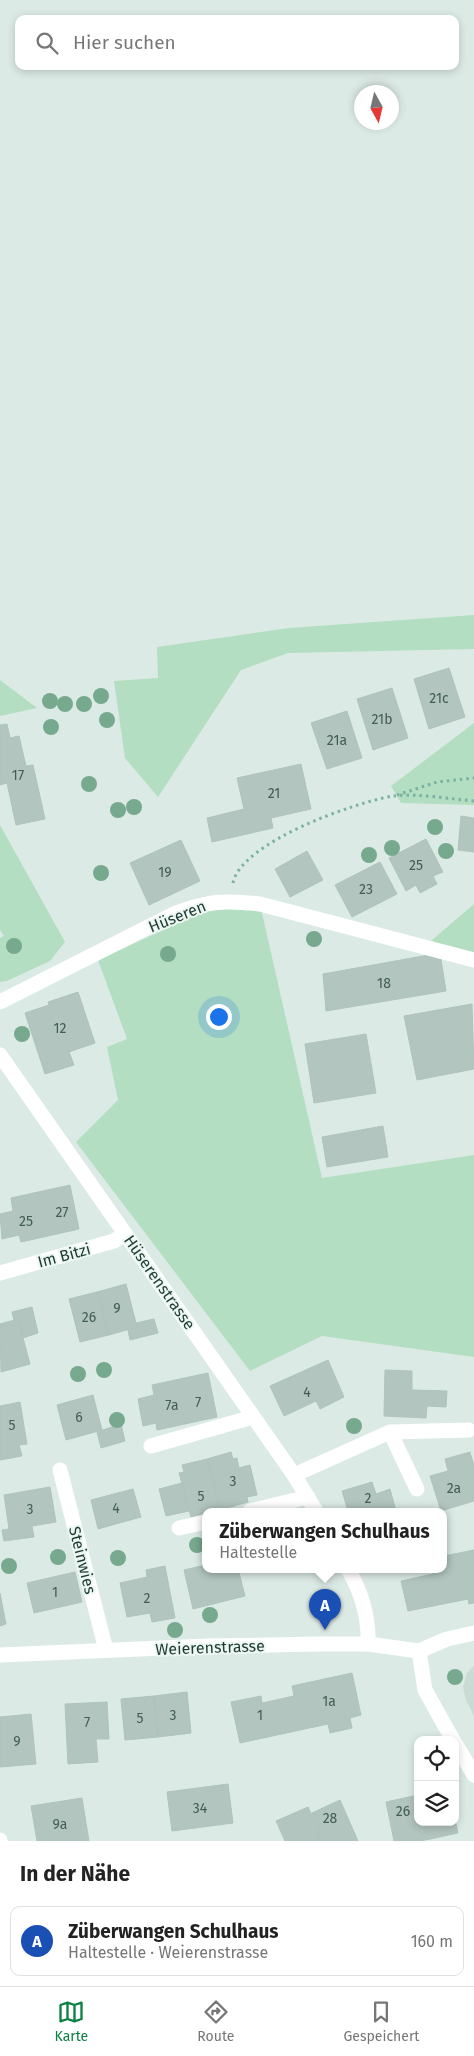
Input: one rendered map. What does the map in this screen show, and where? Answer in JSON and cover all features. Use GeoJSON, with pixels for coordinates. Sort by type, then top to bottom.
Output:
{"type":"FeatureCollection","features":[{"type":"Feature","properties":{"kind":"street","name":"Hüseren"},"geometry":{"type":"LineString","coordinates":[[0,1002],[9,995],[176,914],[204,903],[229,900],[260,904],[474,960]]}},
{"type":"Feature","properties":{"kind":"street","name":"Hüserenstrasse"},"geometry":{"type":"LineString","coordinates":[[0,1055],[254,1417],[314,1508]]}},
{"type":"Feature","properties":{"kind":"street","name":"Im Bitzi"},"geometry":{"type":"LineString","coordinates":[[0,1273],[114,1241],[125,1233]]}},
{"type":"Feature","properties":{"kind":"street"},"geometry":{"type":"LineString","coordinates":[[151,1446],[254,1417]]}},
{"type":"Feature","properties":{"kind":"street"},"geometry":{"type":"LineString","coordinates":[[294,1475],[390,1432],[469,1430]]}},
{"type":"Feature","properties":{"kind":"street"},"geometry":{"type":"LineString","coordinates":[[390,1432],[417,1489]]}},
{"type":"Feature","properties":{"kind":"street","name":"Steinwies"},"geometry":{"type":"LineString","coordinates":[[60,1470],[106,1650]]}},
{"type":"Feature","properties":{"kind":"street"},"geometry":{"type":"LineString","coordinates":[[262,1508],[308,1497]]}},
{"type":"Feature","properties":{"kind":"street"},"geometry":{"type":"LineString","coordinates":[[179,1528],[202,1523]]}},
{"type":"Feature","properties":{"kind":"street"},"geometry":{"type":"LineString","coordinates":[[350,1573],[361,1591],[368,1628],[368,1644]]}},
{"type":"Feature","properties":{"kind":"street"},"geometry":{"type":"LineString","coordinates":[[451,1736],[425,1690],[419,1651],[447,1638],[474,1633]]}},
{"type":"Feature","properties":{"kind":"street","name":"Weierenstrasse"},"geometry":{"type":"LineString","coordinates":[[0,1655],[106,1650],[368,1644],[419,1651]]}},
{"type":"Feature","properties":{"kind":"street"},"geometry":{"type":"LineString","coordinates":[[459,1750],[474,1775]]}},
{"type":"Feature","properties":{"kind":"path"},"geometry":{"type":"LineString","coordinates":[[229,900],[234,877],[249,858],[275,839],[333,814],[437,782],[474,778]]}},
{"type":"Feature","properties":{"kind":"path"},"geometry":{"type":"LineString","coordinates":[[394,796],[474,801]]}},
{"type":"Feature","properties":{"kind":"shaded area"},"geometry":{"type":"Polygon","coordinates":[[[474,1666],[474,1716],[466,1700],[463,1687],[467,1673],[474,1666]]]}},
{"type":"Feature","properties":{"kind":"green space"},"geometry":{"type":"Polygon","coordinates":[[[474,615],[474,649],[288,653],[241,670],[158,797],[125,758],[114,681],[158,678],[157,647],[289,628],[474,615]]]}},
{"type":"Feature","properties":{"kind":"green space"},"geometry":{"type":"Polygon","coordinates":[[[0,680],[37,708],[0,716],[0,680]]]}},
{"type":"Feature","properties":{"kind":"green space"},"geometry":{"type":"Polygon","coordinates":[[[474,723],[474,805],[401,803],[391,786],[474,723]]]}},
{"type":"Feature","properties":{"kind":"green space"},"geometry":{"type":"Polygon","coordinates":[[[0,825],[65,942],[50,961],[7,981],[0,982],[0,938],[4,936],[0,930],[0,825]]]}},
{"type":"Feature","properties":{"kind":"green space"},"geometry":{"type":"Polygon","coordinates":[[[229,900],[260,904],[322,1178],[474,1155],[474,1357],[322,1336],[250,1371],[76,1142],[118,1100],[107,1047],[127,1039],[98,960],[229,900]]]}},
{"type":"Feature","properties":{"kind":"green space"},"geometry":{"type":"Polygon","coordinates":[[[474,904],[474,960],[425,946],[474,904]]]}},
{"type":"Feature","properties":{"kind":"building"},"geometry":{"type":"Polygon","coordinates":[[[449,668],[465,717],[429,729],[414,679],[449,668]]]}},
{"type":"Feature","properties":{"kind":"building"},"geometry":{"type":"Polygon","coordinates":[[[392,688],[408,738],[373,750],[357,699],[392,688]]]}},
{"type":"Feature","properties":{"kind":"building"},"geometry":{"type":"Polygon","coordinates":[[[347,711],[362,758],[327,769],[311,723],[347,711]]]}},
{"type":"Feature","properties":{"kind":"building"},"geometry":{"type":"Polygon","coordinates":[[[7,724],[10,738],[19,736],[26,766],[33,765],[45,819],[16,825],[7,783],[0,785],[0,725],[7,724]]]}},
{"type":"Feature","properties":{"kind":"building"},"geometry":{"type":"Polygon","coordinates":[[[301,764],[311,809],[271,818],[273,828],[212,842],[207,818],[244,809],[237,778],[301,764]]]}},
{"type":"Feature","properties":{"kind":"building"},"geometry":{"type":"Polygon","coordinates":[[[461,816],[474,818],[474,852],[458,850],[461,816]]]}},
{"type":"Feature","properties":{"kind":"building"},"geometry":{"type":"Polygon","coordinates":[[[426,839],[443,872],[433,876],[437,884],[420,893],[416,885],[406,891],[389,858],[426,839]]]}},
{"type":"Feature","properties":{"kind":"building"},"geometry":{"type":"Polygon","coordinates":[[[181,840],[200,881],[149,905],[130,863],[181,840]]]}},
{"type":"Feature","properties":{"kind":"building"},"geometry":{"type":"Polygon","coordinates":[[[307,851],[323,880],[290,897],[275,869],[307,851]]]}},
{"type":"Feature","properties":{"kind":"building"},"geometry":{"type":"Polygon","coordinates":[[[380,862],[397,894],[352,917],[335,885],[380,862]]]}},
{"type":"Feature","properties":{"kind":"building"},"geometry":{"type":"Polygon","coordinates":[[[440,953],[446,991],[326,1011],[323,974],[440,953]]]}},
{"type":"Feature","properties":{"kind":"building"},"geometry":{"type":"Polygon","coordinates":[[[78,992],[95,1043],[69,1052],[74,1065],[45,1074],[25,1013],[49,1005],[48,1002],[78,992]]]}},
{"type":"Feature","properties":{"kind":"building"},"geometry":{"type":"Polygon","coordinates":[[[472,1004],[474,1069],[417,1080],[404,1016],[472,1004]]]}},
{"type":"Feature","properties":{"kind":"building"},"geometry":{"type":"Polygon","coordinates":[[[366,1034],[376,1093],[314,1103],[305,1044],[366,1034]]]}},
{"type":"Feature","properties":{"kind":"building"},"geometry":{"type":"Polygon","coordinates":[[[383,1126],[388,1157],[327,1167],[322,1137],[383,1126]]]}},
{"type":"Feature","properties":{"kind":"building"},"geometry":{"type":"Polygon","coordinates":[[[70,1185],[79,1229],[21,1242],[19,1235],[2,1239],[0,1214],[13,1211],[11,1198],[70,1185]]]}},
{"type":"Feature","properties":{"kind":"building"},"geometry":{"type":"Polygon","coordinates":[[[126,1284],[137,1327],[109,1335],[97,1292],[126,1284]]]}},
{"type":"Feature","properties":{"kind":"building"},"geometry":{"type":"Polygon","coordinates":[[[97,1292],[109,1335],[80,1342],[69,1299],[97,1292]]]}},
{"type":"Feature","properties":{"kind":"building"},"geometry":{"type":"Polygon","coordinates":[[[32,1307],[38,1333],[23,1338],[18,1319],[14,1320],[12,1312],[32,1307]]]}},
{"type":"Feature","properties":{"kind":"building"},"geometry":{"type":"Polygon","coordinates":[[[18,1319],[30,1364],[1,1372],[0,1324],[18,1319]]]}},
{"type":"Feature","properties":{"kind":"building"},"geometry":{"type":"Polygon","coordinates":[[[154,1319],[158,1333],[130,1340],[128,1330],[137,1327],[136,1323],[154,1319]]]}},
{"type":"Feature","properties":{"kind":"building"},"geometry":{"type":"Polygon","coordinates":[[[328,1360],[344,1397],[320,1409],[316,1401],[284,1416],[270,1386],[328,1360]]]}},
{"type":"Feature","properties":{"kind":"building"},"geometry":{"type":"Polygon","coordinates":[[[385,1370],[412,1371],[412,1390],[447,1391],[446,1407],[427,1406],[426,1418],[384,1416],[385,1370]]]}},
{"type":"Feature","properties":{"kind":"building"},"geometry":{"type":"Polygon","coordinates":[[[208,1373],[217,1417],[157,1430],[156,1423],[143,1426],[138,1399],[154,1395],[152,1385],[208,1373]]]}},
{"type":"Feature","properties":{"kind":"building"},"geometry":{"type":"Polygon","coordinates":[[[93,1395],[102,1430],[66,1440],[57,1405],[93,1395]]]}},
{"type":"Feature","properties":{"kind":"building"},"geometry":{"type":"Polygon","coordinates":[[[20,1402],[27,1444],[19,1445],[22,1456],[0,1460],[0,1406],[20,1402]]]}},
{"type":"Feature","properties":{"kind":"building"},"geometry":{"type":"Polygon","coordinates":[[[121,1424],[125,1441],[101,1448],[97,1432],[121,1424]]]}},
{"type":"Feature","properties":{"kind":"building"},"geometry":{"type":"Polygon","coordinates":[[[231,1452],[233,1459],[237,1458],[239,1468],[250,1465],[257,1495],[247,1497],[248,1502],[227,1508],[219,1508],[207,1459],[231,1452]]]}},
{"type":"Feature","properties":{"kind":"building"},"geometry":{"type":"Polygon","coordinates":[[[470,1452],[474,1466],[474,1501],[447,1509],[440,1508],[430,1476],[448,1471],[445,1459],[470,1452]]]}},
{"type":"Feature","properties":{"kind":"building"},"geometry":{"type":"Polygon","coordinates":[[[207,1459],[219,1508],[202,1508],[202,1514],[191,1517],[179,1473],[184,1472],[182,1465],[207,1459]]]}},
{"type":"Feature","properties":{"kind":"building"},"geometry":{"type":"Polygon","coordinates":[[[372,1482],[376,1494],[390,1489],[395,1508],[347,1508],[342,1491],[372,1482]]]}},
{"type":"Feature","properties":{"kind":"building"},"geometry":{"type":"Polygon","coordinates":[[[182,1483],[189,1511],[166,1516],[159,1489],[182,1483]]]}},
{"type":"Feature","properties":{"kind":"building"},"geometry":{"type":"Polygon","coordinates":[[[50,1487],[56,1522],[32,1526],[34,1537],[4,1541],[2,1530],[9,1529],[4,1495],[50,1487]]]}},
{"type":"Feature","properties":{"kind":"building"},"geometry":{"type":"Polygon","coordinates":[[[133,1489],[141,1517],[98,1529],[91,1500],[133,1489]]]}},
{"type":"Feature","properties":{"kind":"building"},"geometry":{"type":"Polygon","coordinates":[[[474,1550],[474,1603],[469,1604],[468,1599],[408,1611],[401,1581],[433,1573],[447,1573],[447,1555],[474,1550]]]}},
{"type":"Feature","properties":{"kind":"building"},"geometry":{"type":"Polygon","coordinates":[[[165,1566],[175,1618],[152,1622],[150,1613],[127,1617],[120,1583],[147,1577],[146,1570],[165,1566]]]}},
{"type":"Feature","properties":{"kind":"building"},"geometry":{"type":"Polygon","coordinates":[[[202,1566],[202,1573],[239,1573],[245,1596],[193,1609],[184,1570],[202,1566]]]}},
{"type":"Feature","properties":{"kind":"building"},"geometry":{"type":"Polygon","coordinates":[[[75,1572],[82,1602],[34,1613],[27,1583],[75,1572]]]}},
{"type":"Feature","properties":{"kind":"building"},"geometry":{"type":"Polygon","coordinates":[[[0,1593],[6,1624],[0,1626],[0,1593]]]}},
{"type":"Feature","properties":{"kind":"building"},"geometry":{"type":"Polygon","coordinates":[[[352,1673],[361,1715],[350,1718],[352,1728],[330,1733],[328,1724],[240,1743],[231,1702],[261,1696],[262,1703],[294,1696],[292,1686],[352,1673]]]}},
{"type":"Feature","properties":{"kind":"building"},"geometry":{"type":"Polygon","coordinates":[[[187,1692],[191,1733],[158,1737],[154,1696],[187,1692]]]}},
{"type":"Feature","properties":{"kind":"building"},"geometry":{"type":"Polygon","coordinates":[[[154,1696],[158,1737],[125,1740],[121,1699],[154,1696]]]}},
{"type":"Feature","properties":{"kind":"building"},"geometry":{"type":"Polygon","coordinates":[[[107,1702],[109,1739],[96,1739],[98,1762],[68,1764],[65,1704],[107,1702]]]}},
{"type":"Feature","properties":{"kind":"building"},"geometry":{"type":"Polygon","coordinates":[[[31,1714],[36,1764],[0,1767],[0,1717],[31,1714]]]}},
{"type":"Feature","properties":{"kind":"building"},"geometry":{"type":"Polygon","coordinates":[[[228,1784],[233,1823],[172,1831],[167,1792],[228,1784]]]}},
{"type":"Feature","properties":{"kind":"building"},"geometry":{"type":"Polygon","coordinates":[[[414,1796],[414,1826],[456,1826],[458,1833],[421,1841],[394,1841],[386,1802],[414,1796]]]}},
{"type":"Feature","properties":{"kind":"building"},"geometry":{"type":"Polygon","coordinates":[[[82,1798],[89,1841],[37,1841],[31,1806],[82,1798]]]}},
{"type":"Feature","properties":{"kind":"building"},"geometry":{"type":"Polygon","coordinates":[[[340,1800],[358,1841],[319,1841],[316,1834],[320,1832],[312,1813],[340,1800]]]}},
{"type":"Feature","properties":{"kind":"building"},"geometry":{"type":"Polygon","coordinates":[[[308,1807],[320,1832],[316,1834],[319,1841],[285,1841],[276,1821],[308,1807]]]}},
{"type":"Feature","properties":{"kind":"place","name":"Züberwangen Schulhaus"},"geometry":{"type":"Point","coordinates":[325,1630]}}]}
